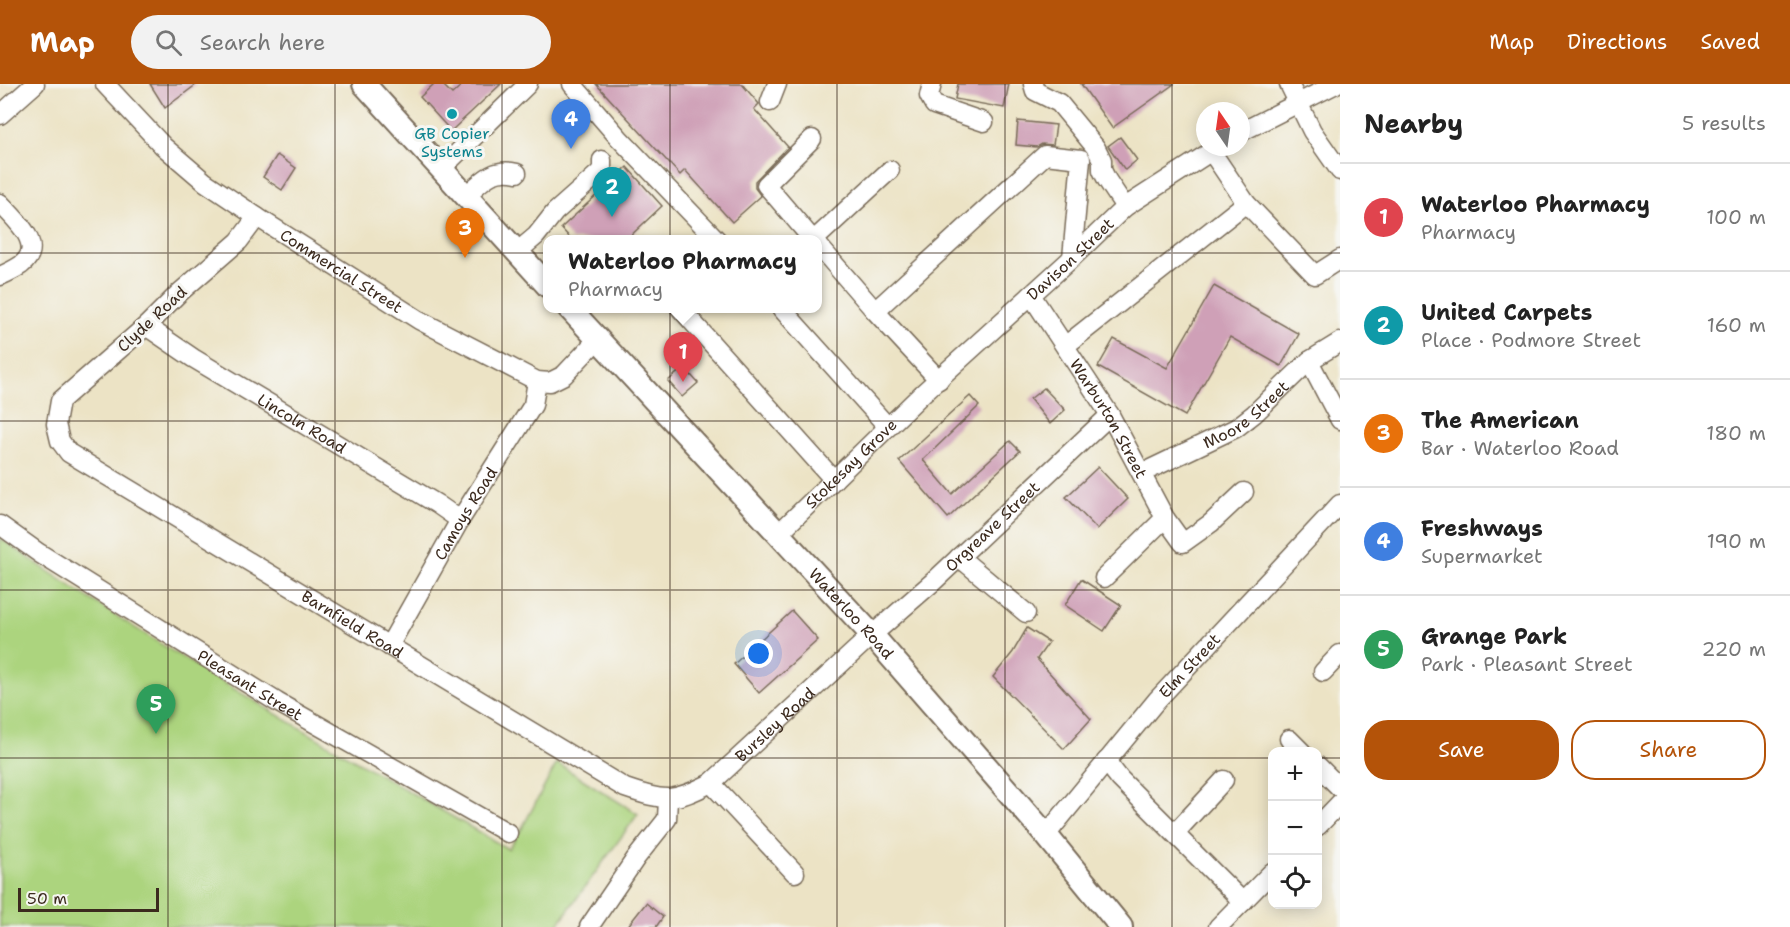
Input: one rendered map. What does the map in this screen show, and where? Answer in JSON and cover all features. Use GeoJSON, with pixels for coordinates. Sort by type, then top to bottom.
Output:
{"type":"FeatureCollection","features":[{"type":"Feature","properties":{"kind":"main road"},"geometry":{"type":"LineString","coordinates":[[364,84],[543,281]]}},
{"type":"Feature","properties":{"kind":"main road","name":"Waterloo Road"},"geometry":{"type":"LineString","coordinates":[[573,313],[872,634],[1046,835],[1120,927]]}},
{"type":"Feature","properties":{"kind":"street"},"geometry":{"type":"LineString","coordinates":[[0,115],[35,84]]}},
{"type":"Feature","properties":{"kind":"street","name":"Commercial Street"},"geometry":{"type":"LineString","coordinates":[[105,84],[163,146],[205,182],[257,218],[419,320],[537,381]]}},
{"type":"Feature","properties":{"kind":"street"},"geometry":{"type":"LineString","coordinates":[[442,168],[528,84]]}},
{"type":"Feature","properties":{"kind":"street"},"geometry":{"type":"LineString","coordinates":[[572,84],[619,138],[713,235]]}},
{"type":"Feature","properties":{"kind":"street"},"geometry":{"type":"LineString","coordinates":[[770,102],[777,84]]}},
{"type":"Feature","properties":{"kind":"street"},"geometry":{"type":"LineString","coordinates":[[932,84],[929,96],[934,105],[984,122]]}},
{"type":"Feature","properties":{"kind":"street"},"geometry":{"type":"LineString","coordinates":[[1033,84],[1035,91],[1059,103],[1096,148],[1102,160],[1102,170],[1125,207]]}},
{"type":"Feature","properties":{"kind":"street"},"geometry":{"type":"LineString","coordinates":[[1289,84],[1312,131],[1340,171]]}},
{"type":"Feature","properties":{"kind":"street"},"geometry":{"type":"LineString","coordinates":[[1250,127],[1335,84]]}},
{"type":"Feature","properties":{"kind":"street"},"geometry":{"type":"LineString","coordinates":[[810,235],[766,185],[812,139]]}},
{"type":"Feature","properties":{"kind":"street"},"geometry":{"type":"LineString","coordinates":[[875,311],[1045,155],[1081,159],[1072,258]]}},
{"type":"Feature","properties":{"kind":"street","name":"Davison Street"},"geometry":{"type":"LineString","coordinates":[[932,386],[1125,207],[1203,156]]}},
{"type":"Feature","properties":{"kind":"street"},"geometry":{"type":"LineString","coordinates":[[1218,156],[1246,203],[1315,275],[1340,259]]}},
{"type":"Feature","properties":{"kind":"street"},"geometry":{"type":"LineString","coordinates":[[517,252],[536,236],[555,212],[599,173],[602,169],[602,160]]}},
{"type":"Feature","properties":{"kind":"street"},"geometry":{"type":"LineString","coordinates":[[466,196],[498,171],[507,170],[517,173]]}},
{"type":"Feature","properties":{"kind":"street"},"geometry":{"type":"LineString","coordinates":[[819,235],[890,170]]}},
{"type":"Feature","properties":{"kind":"street"},"geometry":{"type":"LineString","coordinates":[[0,203],[30,237],[31,251],[23,264],[0,276]]}},
{"type":"Feature","properties":{"kind":"street"},"geometry":{"type":"LineString","coordinates":[[1065,346],[1246,203]]}},
{"type":"Feature","properties":{"kind":"street","name":"Clyde Road"},"geometry":{"type":"LineString","coordinates":[[56,424],[60,401],[239,241],[257,218]]}},
{"type":"Feature","properties":{"kind":"street"},"geometry":{"type":"LineString","coordinates":[[822,250],[875,311],[932,386]]}},
{"type":"Feature","properties":{"kind":"street","name":"Warburton Street"},"geometry":{"type":"LineString","coordinates":[[1031,295],[1110,414],[1165,518],[1183,543],[1211,523],[1244,492]]}},
{"type":"Feature","properties":{"kind":"street"},"geometry":{"type":"LineString","coordinates":[[684,313],[834,480]]}},
{"type":"Feature","properties":{"kind":"street"},"geometry":{"type":"LineString","coordinates":[[785,313],[888,427]]}},
{"type":"Feature","properties":{"kind":"street","name":"Lincoln Road"},"geometry":{"type":"LineString","coordinates":[[146,326],[194,358],[460,520]]}},
{"type":"Feature","properties":{"kind":"street"},"geometry":{"type":"LineString","coordinates":[[537,381],[550,382],[564,375],[598,339]]}},
{"type":"Feature","properties":{"kind":"street","name":"Moore Street"},"geometry":{"type":"LineString","coordinates":[[1142,473],[1236,428],[1254,414],[1309,361],[1340,342]]}},
{"type":"Feature","properties":{"kind":"street"},"geometry":{"type":"LineString","coordinates":[[1309,361],[1339,415]]}},
{"type":"Feature","properties":{"kind":"street","name":"Camoys Road"},"geometry":{"type":"LineString","coordinates":[[389,646],[460,520],[533,405],[537,381]]}},
{"type":"Feature","properties":{"kind":"street","name":"Stokesay Grove"},"geometry":{"type":"LineString","coordinates":[[779,533],[932,386]]}},
{"type":"Feature","properties":{"kind":"street","name":"Orgreave Street"},"geometry":{"type":"LineString","coordinates":[[872,634],[934,581],[1110,414]]}},
{"type":"Feature","properties":{"kind":"street","name":"Barnfield Road"},"geometry":{"type":"LineString","coordinates":[[56,424],[60,441],[69,453],[625,788],[652,798],[668,799]]}},
{"type":"Feature","properties":{"kind":"street","name":"Elm Street"},"geometry":{"type":"LineString","coordinates":[[1046,835],[1157,700],[1340,504]]}},
{"type":"Feature","properties":{"kind":"street"},"geometry":{"type":"LineString","coordinates":[[1104,578],[1165,518]]}},
{"type":"Feature","properties":{"kind":"street","name":"Pleasant Street"},"geometry":{"type":"LineString","coordinates":[[0,525],[39,553],[277,702],[508,833]]}},
{"type":"Feature","properties":{"kind":"street"},"geometry":{"type":"LineString","coordinates":[[959,557],[1026,613]]}},
{"type":"Feature","properties":{"kind":"street","name":"Bursley Road"},"geometry":{"type":"LineString","coordinates":[[668,799],[683,796],[711,783],[872,634]]}},
{"type":"Feature","properties":{"kind":"street"},"geometry":{"type":"LineString","coordinates":[[1323,672],[1340,654]]}},
{"type":"Feature","properties":{"kind":"street"},"geometry":{"type":"LineString","coordinates":[[1289,739],[1297,747]]}},
{"type":"Feature","properties":{"kind":"street"},"geometry":{"type":"LineString","coordinates":[[1106,761],[1120,779],[1243,902]]}},
{"type":"Feature","properties":{"kind":"street"},"geometry":{"type":"LineString","coordinates":[[1322,771],[1340,788]]}},
{"type":"Feature","properties":{"kind":"street"},"geometry":{"type":"LineString","coordinates":[[1176,833],[1224,780]]}},
{"type":"Feature","properties":{"kind":"street"},"geometry":{"type":"LineString","coordinates":[[711,783],[795,873]]}},
{"type":"Feature","properties":{"kind":"street"},"geometry":{"type":"LineString","coordinates":[[589,927],[636,858],[667,819],[668,799]]}},
{"type":"Feature","properties":{"kind":"street"},"geometry":{"type":"LineString","coordinates":[[1322,821],[1340,803]]}},
{"type":"Feature","properties":{"kind":"street"},"geometry":{"type":"LineString","coordinates":[[1224,925],[1268,876]]}},
{"type":"Feature","properties":{"kind":"green space"},"geometry":{"type":"Polygon","coordinates":[[[0,538],[61,580],[187,660],[508,849],[557,763],[638,814],[556,927],[0,927],[0,538]]]}},
{"type":"Feature","properties":{"kind":"building"},"geometry":{"type":"Polygon","coordinates":[[[150,84],[197,84],[165,108],[150,84]]]}},
{"type":"Feature","properties":{"kind":"building","name":"GB Copier Systems"},"geometry":{"type":"Polygon","coordinates":[[[434,84],[442,84],[452,94],[463,84],[501,84],[451,131],[420,97],[434,84]]]}},
{"type":"Feature","properties":{"kind":"building"},"geometry":{"type":"Polygon","coordinates":[[[596,84],[742,84],[759,104],[754,109],[788,147],[755,181],[755,188],[761,196],[732,222],[685,170],[680,175],[596,84]]]}},
{"type":"Feature","properties":{"kind":"building"},"geometry":{"type":"Polygon","coordinates":[[[958,84],[1009,84],[1004,108],[955,99],[958,84]]]}},
{"type":"Feature","properties":{"kind":"building"},"geometry":{"type":"Polygon","coordinates":[[[1081,84],[1174,84],[1112,128],[1081,84]]]}},
{"type":"Feature","properties":{"kind":"building"},"geometry":{"type":"Polygon","coordinates":[[[1018,121],[1056,125],[1053,145],[1042,144],[1037,147],[1016,145],[1018,121]]]}},
{"type":"Feature","properties":{"kind":"building"},"geometry":{"type":"Polygon","coordinates":[[[1120,137],[1137,160],[1125,170],[1108,146],[1120,137]]]}},
{"type":"Feature","properties":{"kind":"building"},"geometry":{"type":"Polygon","coordinates":[[[277,155],[296,168],[282,190],[263,177],[277,155]]]}},
{"type":"Feature","properties":{"kind":"building"},"geometry":{"type":"Polygon","coordinates":[[[627,167],[662,206],[631,235],[567,235],[561,228],[627,167]]]}},
{"type":"Feature","properties":{"kind":"building"},"geometry":{"type":"Polygon","coordinates":[[[1214,286],[1299,334],[1281,366],[1230,337],[1185,416],[1098,367],[1114,339],[1167,368],[1214,286]]]}},
{"type":"Feature","properties":{"kind":"building"},"geometry":{"type":"Polygon","coordinates":[[[684,367],[698,383],[682,397],[668,381],[684,367]]]}},
{"type":"Feature","properties":{"kind":"building"},"geometry":{"type":"Polygon","coordinates":[[[1044,388],[1065,410],[1050,424],[1030,399],[1044,388]]]}},
{"type":"Feature","properties":{"kind":"building"},"geometry":{"type":"Polygon","coordinates":[[[970,396],[979,406],[923,460],[952,494],[1010,441],[1020,451],[948,518],[899,461],[970,396]]]}},
{"type":"Feature","properties":{"kind":"building"},"geometry":{"type":"Polygon","coordinates":[[[1098,467],[1128,499],[1097,529],[1066,497],[1098,467]]]}},
{"type":"Feature","properties":{"kind":"building"},"geometry":{"type":"Polygon","coordinates":[[[1081,579],[1121,605],[1104,631],[1065,605],[1081,579]]]}},
{"type":"Feature","properties":{"kind":"building"},"geometry":{"type":"Polygon","coordinates":[[[792,611],[818,640],[759,693],[734,664],[792,611]]]}},
{"type":"Feature","properties":{"kind":"building"},"geometry":{"type":"Polygon","coordinates":[[[1027,628],[1049,642],[1037,659],[1091,719],[1064,749],[993,677],[1013,652],[1027,628]]]}},
{"type":"Feature","properties":{"kind":"building"},"geometry":{"type":"Polygon","coordinates":[[[646,903],[663,917],[656,927],[627,927],[646,903]]]}},
{"type":"Feature","properties":{"kind":"place","name":"GB Copier Systems"},"geometry":{"type":"Point","coordinates":[452,114]}},
{"type":"Feature","properties":{"kind":"place","name":"Freshways"},"geometry":{"type":"Point","coordinates":[571,149]}},
{"type":"Feature","properties":{"kind":"place","name":"United Carpets"},"geometry":{"type":"Point","coordinates":[612,217]}},
{"type":"Feature","properties":{"kind":"place","name":"The American"},"geometry":{"type":"Point","coordinates":[465,258]}},
{"type":"Feature","properties":{"kind":"place","name":"Waterloo Pharmacy"},"geometry":{"type":"Point","coordinates":[683,382]}},
{"type":"Feature","properties":{"kind":"place","name":"Grange Park"},"geometry":{"type":"Point","coordinates":[156,734]}}]}
